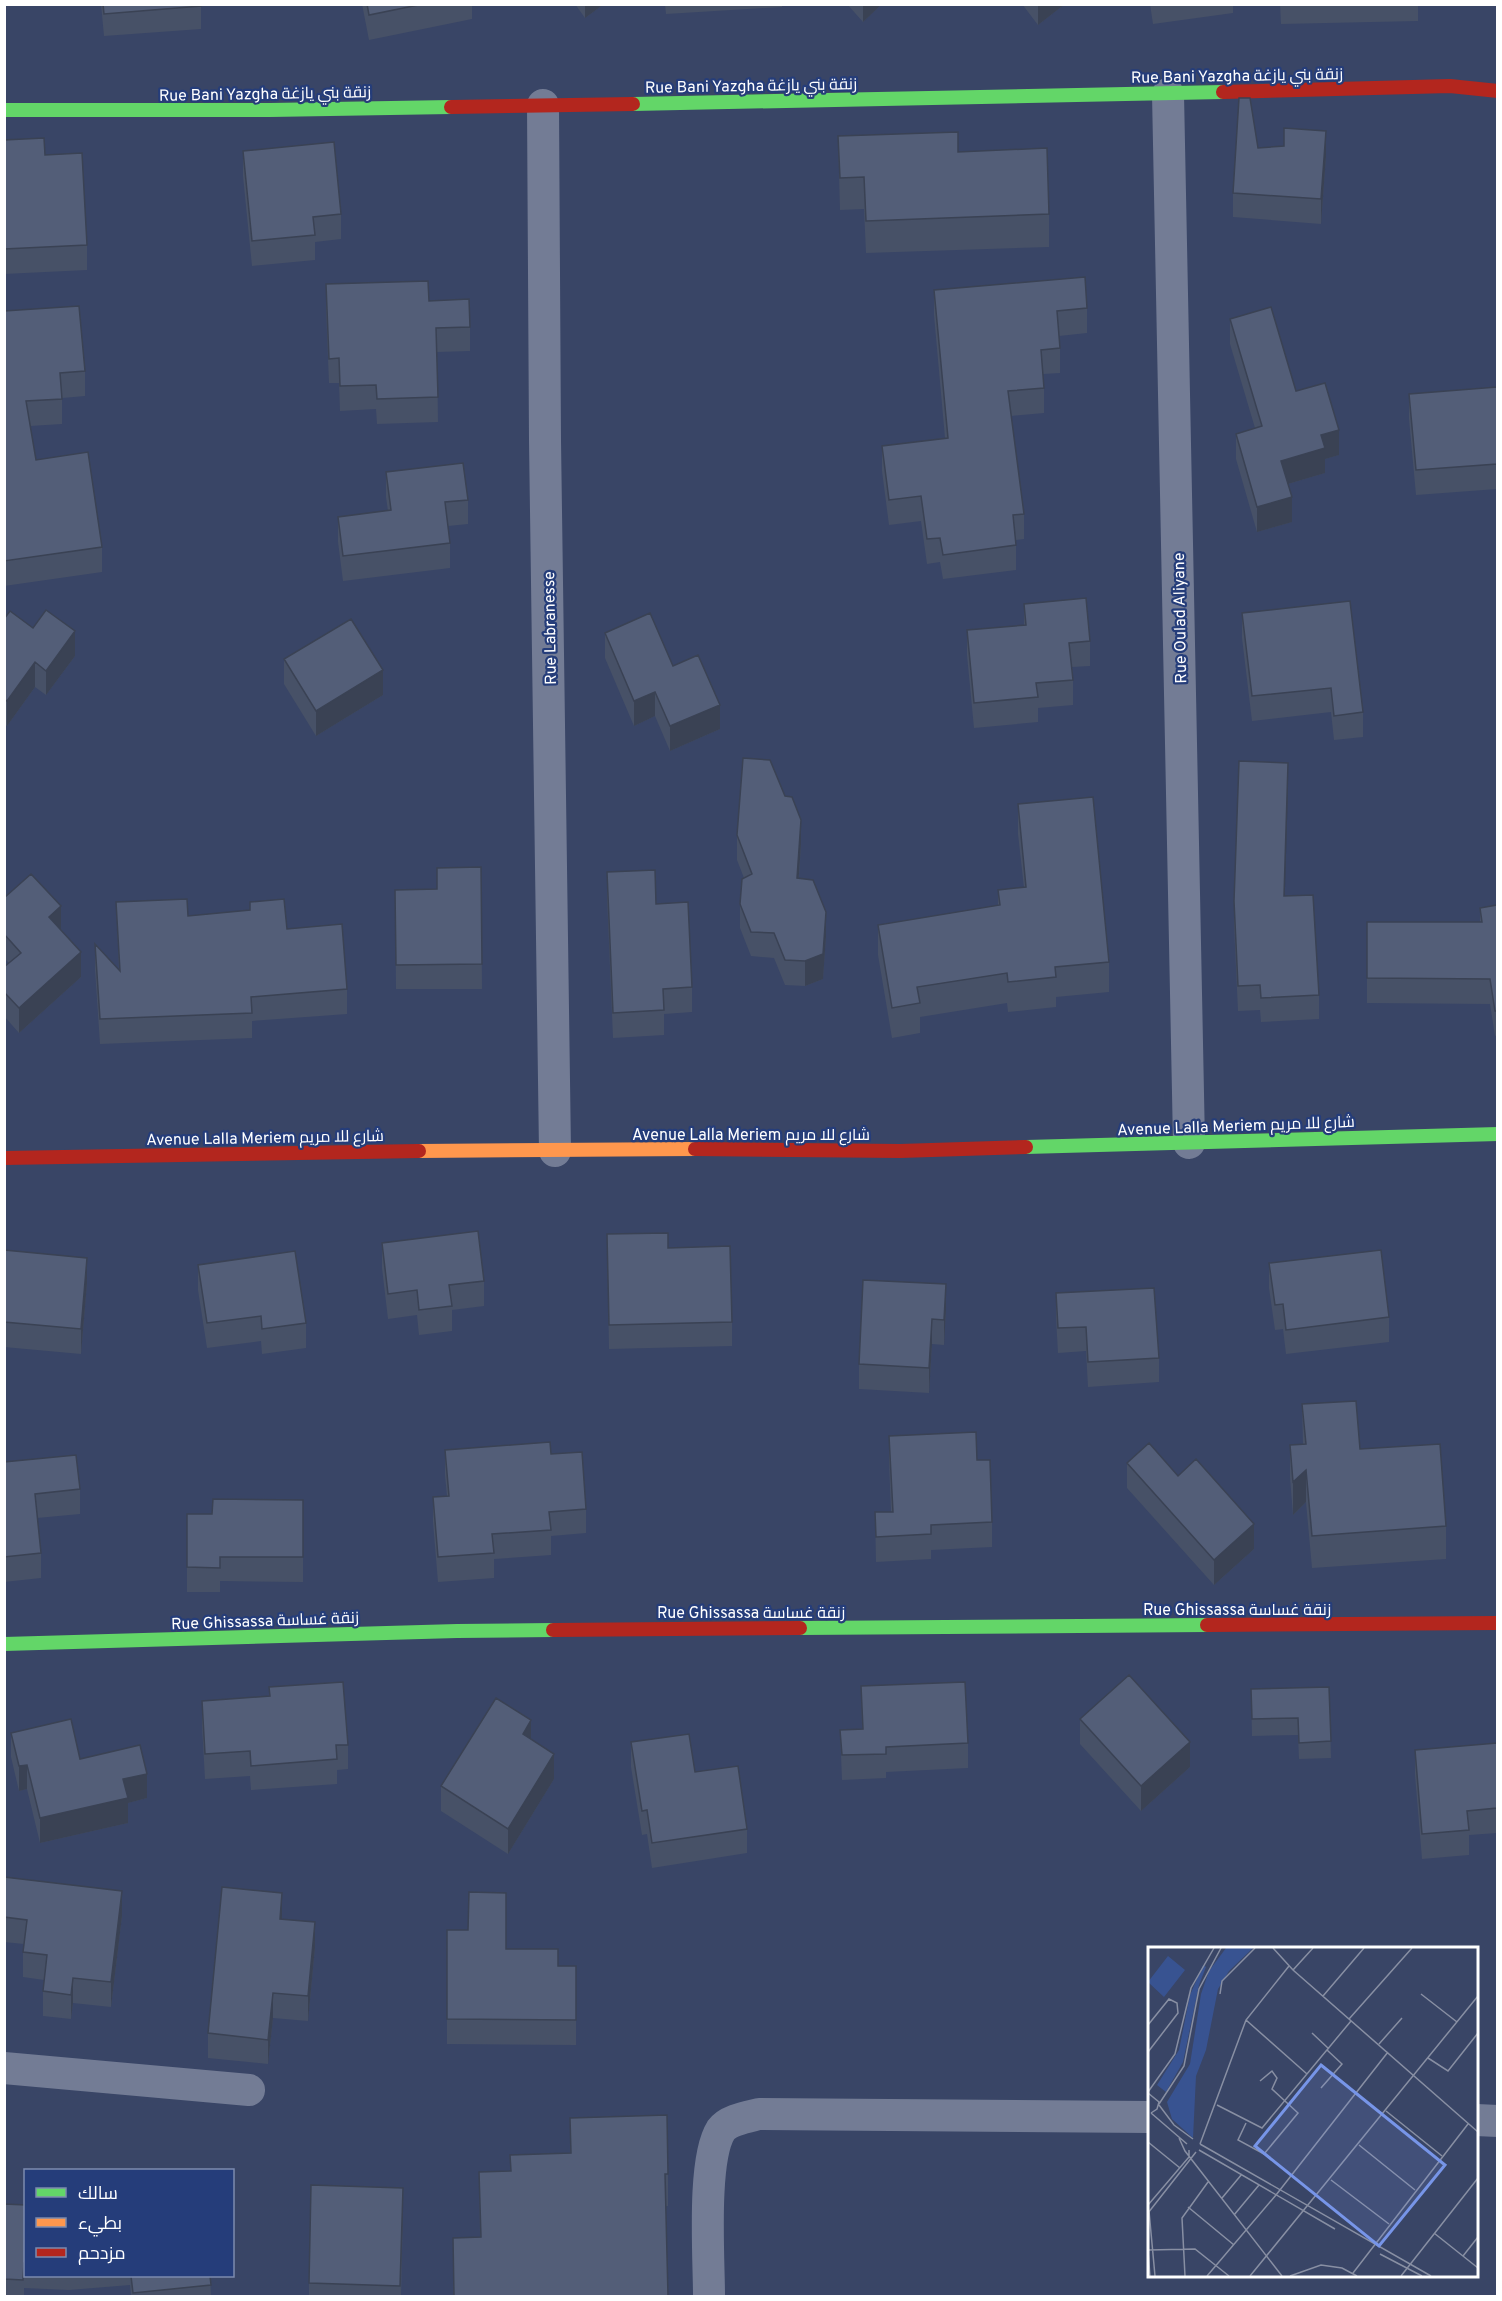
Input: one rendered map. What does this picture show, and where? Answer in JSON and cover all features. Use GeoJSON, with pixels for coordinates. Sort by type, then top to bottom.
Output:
{"type":"FeatureCollection","features":[{"type":"Feature","properties":{"kind":"street","name":"Rue Bani Yazgha زنقة بني يازغة"},"geometry":{"type":"LineString","coordinates":[[4,110],[270,110],[1168,94],[1450,86],[1497,91]]}},
{"type":"Feature","properties":{"kind":"street","name":"Rue Oulad Aliyane"},"geometry":{"type":"LineString","coordinates":[[1168,94],[1189,1143]]}},
{"type":"Feature","properties":{"kind":"street","name":"Rue Labranesse"},"geometry":{"type":"LineString","coordinates":[[543,105],[545,440],[555,1151]]}},
{"type":"Feature","properties":{"kind":"street","name":"Avenue Lalla Meriem شارع للا مريم"},"geometry":{"type":"LineString","coordinates":[[4,1158],[273,1152],[732,1149],[900,1151],[1497,1134]]}},
{"type":"Feature","properties":{"kind":"street","name":"Rue Ghissassa زنقة غساسة"},"geometry":{"type":"LineString","coordinates":[[4,1644],[457,1630],[1497,1623]]}},
{"type":"Feature","properties":{"kind":"street"},"geometry":{"type":"LineString","coordinates":[[4,2068],[249,2090]]}},
{"type":"Feature","properties":{"kind":"street"},"geometry":{"type":"LineString","coordinates":[[709,2296],[710,2163],[722,2129],[739,2119],[759,2114],[1148,2117]]}},
{"type":"Feature","properties":{"kind":"street"},"geometry":{"type":"LineString","coordinates":[[1478,2120],[1497,2121]]}},
{"type":"Feature","properties":{"kind":"building"},"geometry":{"type":"Polygon","coordinates":[[[103,4],[201,4],[201,6],[104,14],[103,4]]]}},
{"type":"Feature","properties":{"kind":"building"},"geometry":{"type":"Polygon","coordinates":[[[367,4],[423,4],[369,15],[367,4]]]}},
{"type":"Feature","properties":{"kind":"building"},"geometry":{"type":"Polygon","coordinates":[[[1239,98],[1250,98],[1258,148],[1284,146],[1284,128],[1326,131],[1321,199],[1233,193],[1239,98]]]}},
{"type":"Feature","properties":{"kind":"building"},"geometry":{"type":"Polygon","coordinates":[[[958,132],[958,152],[1047,148],[1049,214],[866,221],[864,177],[840,178],[838,136],[958,132]]]}},
{"type":"Feature","properties":{"kind":"building"},"geometry":{"type":"Polygon","coordinates":[[[44,138],[45,155],[82,153],[87,245],[4,249],[4,140],[44,138]]]}},
{"type":"Feature","properties":{"kind":"building"},"geometry":{"type":"Polygon","coordinates":[[[334,142],[341,214],[313,217],[315,235],[252,241],[243,151],[334,142]]]}},
{"type":"Feature","properties":{"kind":"building"},"geometry":{"type":"Polygon","coordinates":[[[1085,277],[1087,308],[1057,311],[1060,348],[1041,350],[1044,388],[1008,391],[1024,514],[1013,515],[1016,545],[943,555],[940,538],[927,539],[921,496],[889,500],[882,446],[948,438],[934,290],[1085,277]]]}},
{"type":"Feature","properties":{"kind":"building"},"geometry":{"type":"Polygon","coordinates":[[[428,281],[429,301],[469,299],[470,327],[436,328],[438,397],[377,399],[376,385],[340,386],[339,358],[329,359],[326,284],[428,281]]]}},
{"type":"Feature","properties":{"kind":"building"},"geometry":{"type":"Polygon","coordinates":[[[79,306],[85,371],[60,373],[62,399],[26,401],[36,460],[88,452],[102,547],[4,561],[4,311],[79,306]]]}},
{"type":"Feature","properties":{"kind":"building"},"geometry":{"type":"Polygon","coordinates":[[[1271,307],[1296,391],[1325,383],[1339,430],[1321,435],[1325,448],[1281,461],[1292,497],[1257,507],[1236,434],[1262,426],[1230,319],[1271,307]]]}},
{"type":"Feature","properties":{"kind":"building"},"geometry":{"type":"Polygon","coordinates":[[[1497,387],[1497,464],[1416,470],[1409,394],[1497,387]]]}},
{"type":"Feature","properties":{"kind":"building"},"geometry":{"type":"Polygon","coordinates":[[[463,463],[468,500],[445,502],[450,543],[343,556],[338,517],[391,510],[386,472],[463,463]]]}},
{"type":"Feature","properties":{"kind":"building"},"geometry":{"type":"Polygon","coordinates":[[[1086,598],[1090,641],[1069,643],[1073,680],[1036,683],[1038,697],[974,703],[967,630],[1026,625],[1024,604],[1086,598]]]}},
{"type":"Feature","properties":{"kind":"building"},"geometry":{"type":"Polygon","coordinates":[[[1350,601],[1363,712],[1334,716],[1331,688],[1252,696],[1242,613],[1350,601]]]}},
{"type":"Feature","properties":{"kind":"building"},"geometry":{"type":"Polygon","coordinates":[[[46,610],[75,631],[46,671],[35,662],[7,701],[4,699],[4,619],[10,611],[33,628],[46,610]]]}},
{"type":"Feature","properties":{"kind":"building"},"geometry":{"type":"Polygon","coordinates":[[[650,613],[673,666],[698,655],[720,705],[670,726],[655,692],[634,701],[605,633],[650,613]]]}},
{"type":"Feature","properties":{"kind":"building"},"geometry":{"type":"Polygon","coordinates":[[[351,619],[383,670],[316,711],[284,659],[351,619]]]}},
{"type":"Feature","properties":{"kind":"building"},"geometry":{"type":"Polygon","coordinates":[[[743,758],[770,760],[785,796],[792,797],[801,820],[797,878],[813,880],[826,912],[823,954],[805,961],[785,960],[774,933],[751,932],[740,904],[742,879],[752,874],[737,835],[743,758]]]}},
{"type":"Feature","properties":{"kind":"building"},"geometry":{"type":"Polygon","coordinates":[[[1239,761],[1288,763],[1284,896],[1313,895],[1319,995],[1261,998],[1260,985],[1238,986],[1234,901],[1239,761]]]}},
{"type":"Feature","properties":{"kind":"building"},"geometry":{"type":"Polygon","coordinates":[[[1093,797],[1109,962],[1055,967],[1056,977],[1008,982],[1007,973],[917,987],[920,1003],[892,1008],[878,925],[1000,905],[998,890],[1026,887],[1018,804],[1093,797]]]}},
{"type":"Feature","properties":{"kind":"building"},"geometry":{"type":"Polygon","coordinates":[[[481,867],[482,964],[396,965],[395,890],[437,889],[437,868],[481,867]]]}},
{"type":"Feature","properties":{"kind":"building"},"geometry":{"type":"Polygon","coordinates":[[[655,870],[656,904],[688,902],[692,987],[663,989],[664,1010],[613,1013],[607,872],[655,870]]]}},
{"type":"Feature","properties":{"kind":"building"},"geometry":{"type":"Polygon","coordinates":[[[31,874],[61,906],[49,917],[81,952],[19,1008],[4,992],[4,967],[21,953],[4,934],[4,898],[31,874]]]}},
{"type":"Feature","properties":{"kind":"building"},"geometry":{"type":"Polygon","coordinates":[[[187,899],[188,916],[250,910],[250,902],[284,899],[287,929],[342,924],[347,989],[251,997],[252,1013],[100,1019],[95,944],[120,971],[116,902],[187,899]]]}},
{"type":"Feature","properties":{"kind":"building"},"geometry":{"type":"Polygon","coordinates":[[[1497,905],[1497,1011],[1495,1011],[1490,979],[1367,978],[1367,922],[1482,922],[1480,908],[1497,905]]]}},
{"type":"Feature","properties":{"kind":"building"},"geometry":{"type":"Polygon","coordinates":[[[478,1231],[484,1281],[449,1285],[452,1306],[419,1310],[417,1290],[388,1294],[382,1243],[478,1231]]]}},
{"type":"Feature","properties":{"kind":"building"},"geometry":{"type":"Polygon","coordinates":[[[668,1233],[668,1248],[730,1246],[732,1322],[609,1325],[607,1234],[668,1233]]]}},
{"type":"Feature","properties":{"kind":"building"},"geometry":{"type":"Polygon","coordinates":[[[4,1250],[87,1258],[81,1329],[4,1322],[4,1250]]]}},
{"type":"Feature","properties":{"kind":"building"},"geometry":{"type":"Polygon","coordinates":[[[1381,1250],[1389,1317],[1286,1330],[1283,1304],[1275,1305],[1269,1263],[1381,1250]]]}},
{"type":"Feature","properties":{"kind":"building"},"geometry":{"type":"Polygon","coordinates":[[[295,1251],[306,1323],[262,1329],[261,1316],[207,1323],[198,1265],[295,1251]]]}},
{"type":"Feature","properties":{"kind":"building"},"geometry":{"type":"Polygon","coordinates":[[[863,1280],[946,1284],[944,1320],[932,1319],[929,1368],[859,1364],[863,1280]]]}},
{"type":"Feature","properties":{"kind":"building"},"geometry":{"type":"Polygon","coordinates":[[[1154,1288],[1159,1358],[1088,1362],[1086,1327],[1058,1328],[1056,1293],[1154,1288]]]}},
{"type":"Feature","properties":{"kind":"building"},"geometry":{"type":"Polygon","coordinates":[[[1356,1401],[1360,1449],[1440,1444],[1446,1526],[1312,1536],[1306,1470],[1293,1482],[1290,1445],[1306,1444],[1302,1404],[1356,1401]]]}},
{"type":"Feature","properties":{"kind":"building"},"geometry":{"type":"Polygon","coordinates":[[[976,1432],[977,1460],[990,1460],[992,1522],[931,1525],[931,1534],[876,1537],[875,1512],[893,1512],[889,1436],[976,1432]]]}},
{"type":"Feature","properties":{"kind":"building"},"geometry":{"type":"Polygon","coordinates":[[[550,1442],[551,1454],[582,1452],[586,1509],[549,1512],[551,1530],[492,1534],[494,1553],[438,1557],[433,1497],[449,1496],[445,1450],[550,1442]]]}},
{"type":"Feature","properties":{"kind":"building"},"geometry":{"type":"Polygon","coordinates":[[[1149,1443],[1178,1476],[1196,1459],[1254,1524],[1214,1560],[1127,1463],[1149,1443]]]}},
{"type":"Feature","properties":{"kind":"building"},"geometry":{"type":"Polygon","coordinates":[[[76,1455],[80,1489],[35,1494],[41,1553],[4,1557],[4,1462],[76,1455]]]}},
{"type":"Feature","properties":{"kind":"building"},"geometry":{"type":"Polygon","coordinates":[[[213,1499],[303,1500],[303,1557],[220,1557],[220,1568],[187,1567],[187,1514],[212,1514],[213,1499]]]}},
{"type":"Feature","properties":{"kind":"building"},"geometry":{"type":"Polygon","coordinates":[[[1129,1675],[1190,1742],[1141,1786],[1080,1719],[1129,1675]]]}},
{"type":"Feature","properties":{"kind":"building"},"geometry":{"type":"Polygon","coordinates":[[[343,1682],[348,1745],[336,1745],[337,1759],[251,1766],[250,1751],[205,1754],[202,1701],[270,1696],[269,1687],[343,1682]]]}},
{"type":"Feature","properties":{"kind":"building"},"geometry":{"type":"Polygon","coordinates":[[[965,1682],[968,1743],[886,1747],[886,1754],[842,1755],[840,1730],[863,1729],[861,1686],[965,1682]]]}},
{"type":"Feature","properties":{"kind":"building"},"geometry":{"type":"Polygon","coordinates":[[[1329,1687],[1331,1741],[1299,1743],[1298,1718],[1252,1719],[1251,1689],[1329,1687]]]}},
{"type":"Feature","properties":{"kind":"building"},"geometry":{"type":"Polygon","coordinates":[[[496,1698],[531,1720],[523,1734],[554,1754],[508,1829],[441,1786],[496,1698]]]}},
{"type":"Feature","properties":{"kind":"building"},"geometry":{"type":"Polygon","coordinates":[[[71,1719],[80,1759],[140,1745],[147,1774],[123,1779],[128,1798],[40,1818],[27,1765],[19,1766],[11,1733],[71,1719]]]}},
{"type":"Feature","properties":{"kind":"building"},"geometry":{"type":"Polygon","coordinates":[[[689,1734],[695,1772],[738,1766],[747,1829],[652,1843],[647,1810],[642,1811],[631,1742],[689,1734]]]}},
{"type":"Feature","properties":{"kind":"building"},"geometry":{"type":"Polygon","coordinates":[[[1497,1743],[1497,1808],[1467,1811],[1469,1830],[1422,1834],[1415,1750],[1497,1743]]]}},
{"type":"Feature","properties":{"kind":"building"},"geometry":{"type":"Polygon","coordinates":[[[4,1877],[122,1891],[111,1982],[73,1978],[71,1995],[43,1991],[47,1955],[23,1952],[27,1920],[4,1917],[4,1877]]]}},
{"type":"Feature","properties":{"kind":"building"},"geometry":{"type":"Polygon","coordinates":[[[222,1887],[282,1893],[280,1919],[315,1922],[308,1996],[273,1993],[268,2040],[208,2033],[222,1887]]]}},
{"type":"Feature","properties":{"kind":"building"},"geometry":{"type":"Polygon","coordinates":[[[469,1892],[506,1893],[506,1949],[558,1949],[558,1966],[576,1966],[576,2020],[447,2019],[447,1930],[468,1930],[469,1892]]]}},
{"type":"Feature","properties":{"kind":"building"},"geometry":{"type":"Polygon","coordinates":[[[667,2115],[668,2174],[665,2174],[668,2296],[454,2296],[453,2238],[481,2237],[479,2172],[511,2171],[510,2155],[571,2153],[570,2118],[667,2115]]]}},
{"type":"Feature","properties":{"kind":"building"},"geometry":{"type":"Polygon","coordinates":[[[311,2185],[403,2188],[400,2286],[309,2283],[311,2185]]]}},
{"type":"Feature","properties":{"kind":"building"},"geometry":{"type":"Polygon","coordinates":[[[4,2204],[24,2205],[23,2280],[4,2279],[4,2204]]]}},
{"type":"Feature","properties":{"kind":"building"},"geometry":{"type":"Polygon","coordinates":[[[131,2277],[210,2277],[211,2285],[133,2293],[131,2277]]]}},
{"type":"Feature","properties":{"kind":"traffic: fast"},"geometry":{"type":"LineString","coordinates":[[633,104],[1223,92]]}},
{"type":"Feature","properties":{"kind":"traffic: fast"},"geometry":{"type":"LineString","coordinates":[[4,110],[451,107]]}},
{"type":"Feature","properties":{"kind":"traffic: fast"},"geometry":{"type":"LineString","coordinates":[[1026,1147],[1498,1134]]}},
{"type":"Feature","properties":{"kind":"traffic: fast"},"geometry":{"type":"LineString","coordinates":[[800,1628],[1207,1625]]}},
{"type":"Feature","properties":{"kind":"traffic: fast"},"geometry":{"type":"LineString","coordinates":[[4,1644],[553,1630]]}},
{"type":"Feature","properties":{"kind":"traffic: slow"},"geometry":{"type":"LineString","coordinates":[[419,1151],[695,1149]]}},
{"type":"Feature","properties":{"kind":"traffic: jam"},"geometry":{"type":"LineString","coordinates":[[1223,92],[1450,86],[1498,91]]}},
{"type":"Feature","properties":{"kind":"traffic: jam"},"geometry":{"type":"LineString","coordinates":[[451,107],[633,104]]}},
{"type":"Feature","properties":{"kind":"traffic: jam"},"geometry":{"type":"LineString","coordinates":[[695,1149],[900,1151],[1026,1147]]}},
{"type":"Feature","properties":{"kind":"traffic: jam"},"geometry":{"type":"LineString","coordinates":[[4,1158],[419,1151]]}},
{"type":"Feature","properties":{"kind":"traffic: jam"},"geometry":{"type":"LineString","coordinates":[[1207,1625],[1498,1623]]}},
{"type":"Feature","properties":{"kind":"traffic: jam"},"geometry":{"type":"LineString","coordinates":[[553,1630],[800,1628]]}}]}
